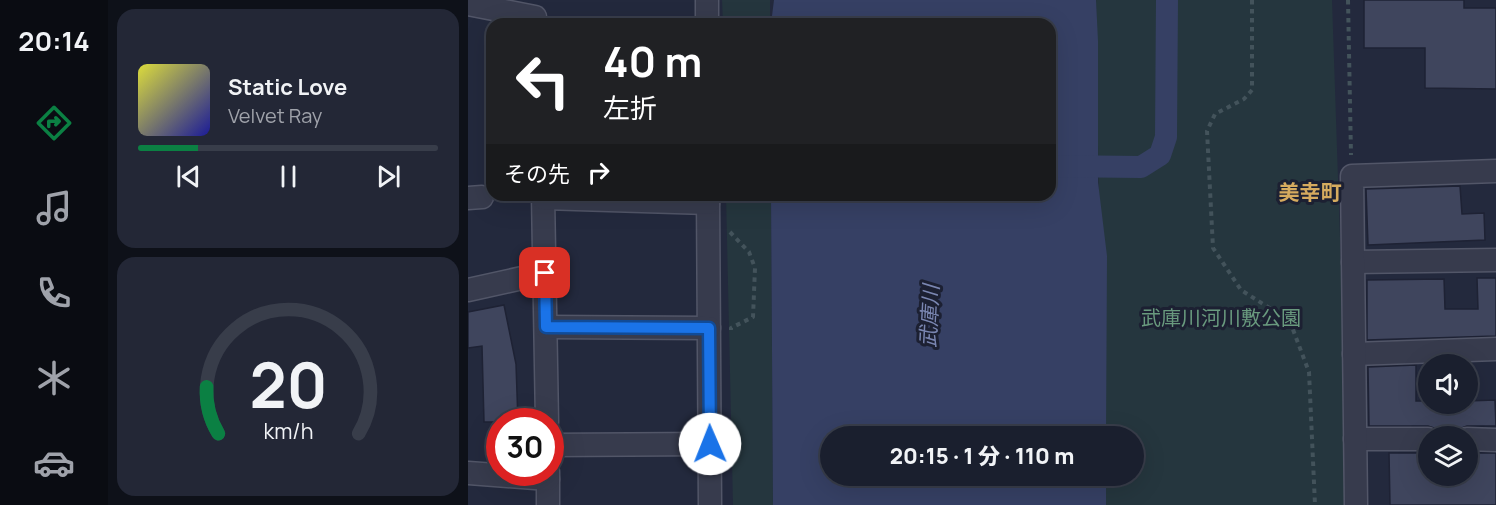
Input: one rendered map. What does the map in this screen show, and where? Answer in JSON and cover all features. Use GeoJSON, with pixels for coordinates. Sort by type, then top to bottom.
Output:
{"type":"FeatureCollection","features":[{"type":"Feature","properties":{"kind":"street"},"geometry":{"type":"LineString","coordinates":[[707,0],[707,18]]}},
{"type":"Feature","properties":{"kind":"street"},"geometry":{"type":"LineString","coordinates":[[468,4],[535,14]]}},
{"type":"Feature","properties":{"kind":"street"},"geometry":{"type":"LineString","coordinates":[[1356,505],[1352,176],[1496,171]]}},
{"type":"Feature","properties":{"kind":"street"},"geometry":{"type":"LineString","coordinates":[[543,201],[547,408]]}},
{"type":"Feature","properties":{"kind":"street"},"geometry":{"type":"LineString","coordinates":[[708,201],[710,505]]}},
{"type":"Feature","properties":{"kind":"street"},"geometry":{"type":"LineString","coordinates":[[1353,262],[1496,260]]}},
{"type":"Feature","properties":{"kind":"street"},"geometry":{"type":"LineString","coordinates":[[468,290],[545,273]]}},
{"type":"Feature","properties":{"kind":"street"},"geometry":{"type":"LineString","coordinates":[[546,327],[709,328]]}},
{"type":"Feature","properties":{"kind":"street"},"geometry":{"type":"LineString","coordinates":[[1354,354],[1496,349]]}},
{"type":"Feature","properties":{"kind":"street"},"geometry":{"type":"LineString","coordinates":[[1355,439],[1418,439]]}},
{"type":"Feature","properties":{"kind":"street"},"geometry":{"type":"LineString","coordinates":[[1478,440],[1496,440]]}},
{"type":"Feature","properties":{"kind":"street"},"geometry":{"type":"LineString","coordinates":[[564,445],[710,444]]}},
{"type":"Feature","properties":{"kind":"street"},"geometry":{"type":"LineString","coordinates":[[468,473],[486,474]]}},
{"type":"Feature","properties":{"kind":"street"},"geometry":{"type":"LineString","coordinates":[[548,486],[548,505]]}},
{"type":"Feature","properties":{"kind":"path"},"geometry":{"type":"LineString","coordinates":[[1252,0],[1252,90],[1244,99],[1215,114],[1207,131],[1213,248],[1241,290],[1271,309],[1292,327],[1309,372],[1315,505]]}},
{"type":"Feature","properties":{"kind":"path"},"geometry":{"type":"LineString","coordinates":[[1348,0],[1352,176]]}},
{"type":"Feature","properties":{"kind":"path"},"geometry":{"type":"LineString","coordinates":[[730,223],[730,232],[749,252],[755,268],[753,317],[731,328],[731,340]]}},
{"type":"Feature","properties":{"kind":"green space"},"geometry":{"type":"Polygon","coordinates":[[[722,0],[770,0],[770,18],[723,18],[722,0]]]}},
{"type":"Feature","properties":{"kind":"green space","name":"武庫川河川敷公園"},"geometry":{"type":"Polygon","coordinates":[[[1096,0],[1332,0],[1349,505],[1103,505],[1103,486],[1144,486],[1144,426],[1102,426],[1096,0]]]}},
{"type":"Feature","properties":{"kind":"green space"},"geometry":{"type":"Polygon","coordinates":[[[726,201],[771,201],[773,505],[733,505],[726,201]]]}},
{"type":"Feature","properties":{"kind":"water","name":"武庫川"},"geometry":{"type":"Polygon","coordinates":[[[774,0],[1096,0],[1098,182],[1107,256],[1106,426],[820,426],[820,486],[1106,486],[1106,505],[773,505],[771,201],[1056,201],[1056,18],[772,18],[774,0]]]}},
{"type":"Feature","properties":{"kind":"building"},"geometry":{"type":"Polygon","coordinates":[[[1364,0],[1464,0],[1464,8],[1496,8],[1496,89],[1425,88],[1425,48],[1364,48],[1364,0]]]}},
{"type":"Feature","properties":{"kind":"building"},"geometry":{"type":"Polygon","coordinates":[[[1460,186],[1462,214],[1484,213],[1485,240],[1368,245],[1366,189],[1460,186]]]}},
{"type":"Feature","properties":{"kind":"building"},"geometry":{"type":"Polygon","coordinates":[[[1477,278],[1496,278],[1496,336],[1367,340],[1367,280],[1444,279],[1445,309],[1478,309],[1477,278]]]}},
{"type":"Feature","properties":{"kind":"building"},"geometry":{"type":"Polygon","coordinates":[[[504,305],[516,364],[518,408],[486,408],[486,422],[484,422],[482,346],[468,348],[468,312],[504,305]]]}},
{"type":"Feature","properties":{"kind":"building"},"geometry":{"type":"Polygon","coordinates":[[[1416,365],[1418,414],[1478,414],[1478,401],[1495,400],[1496,426],[1369,426],[1368,367],[1416,365]]]}},
{"type":"Feature","properties":{"kind":"building"},"geometry":{"type":"Polygon","coordinates":[[[1389,453],[1418,453],[1418,486],[1478,486],[1478,453],[1496,453],[1496,505],[1390,505],[1389,453]]]}},
{"type":"Feature","properties":{"kind":"waterway"},"geometry":{"type":"LineString","coordinates":[[1056,166],[1141,167],[1160,155],[1166,137],[1167,0]]}},
{"type":"Feature","properties":{"kind":"district","name":"美幸町"},"geometry":{"type":"Point","coordinates":[1310,192]}},
{"type":"Feature","properties":{"kind":"route"},"geometry":{"type":"LineString","coordinates":[[545,273],[546,327],[709,328],[710,444]]}}]}
